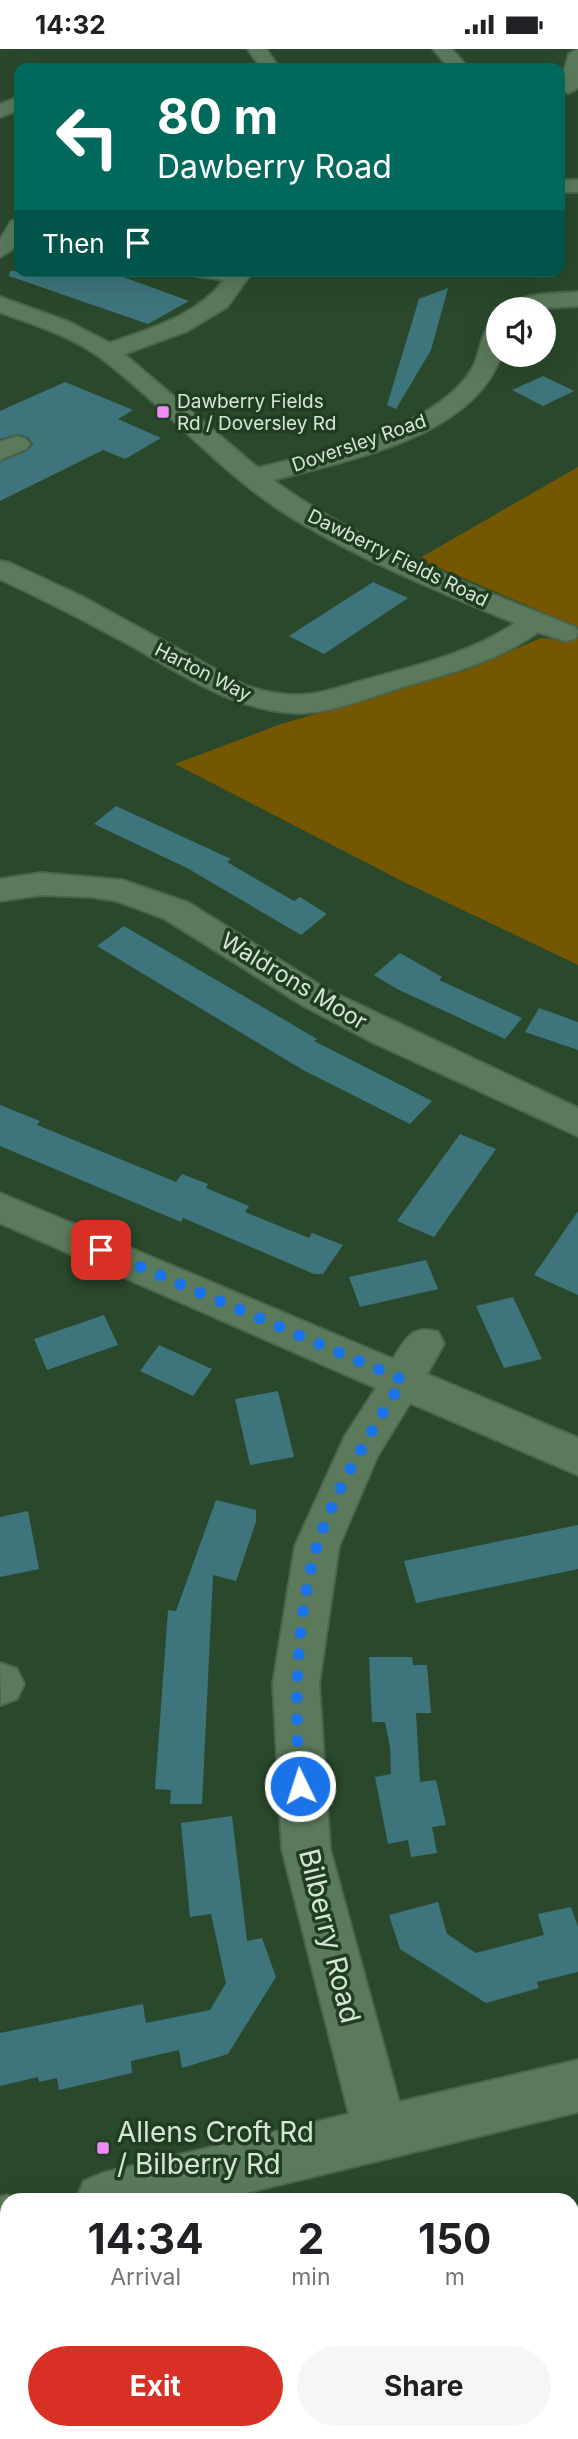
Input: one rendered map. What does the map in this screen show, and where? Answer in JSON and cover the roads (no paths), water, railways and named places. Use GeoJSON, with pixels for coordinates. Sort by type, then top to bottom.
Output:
{"type":"FeatureCollection","features":[{"type":"Feature","properties":{"kind":"street"},"geometry":{"type":"LineString","coordinates":[[442,49],[455,63]]}},
{"type":"Feature","properties":{"kind":"street"},"geometry":{"type":"LineString","coordinates":[[569,87],[578,54]]}},
{"type":"Feature","properties":{"kind":"street"},"geometry":{"type":"LineString","coordinates":[[0,250],[9,244],[14,235]]}},
{"type":"Feature","properties":{"kind":"street"},"geometry":{"type":"LineString","coordinates":[[108,352],[179,326],[219,302],[238,277]]}},
{"type":"Feature","properties":{"kind":"street"},"geometry":{"type":"LineString","coordinates":[[556,301],[578,299]]}},
{"type":"Feature","properties":{"kind":"street","name":"Dawberry Fields Road"},"geometry":{"type":"LineString","coordinates":[[0,305],[61,327],[108,352],[253,477],[289,504],[360,544],[534,622],[565,633]]}},
{"type":"Feature","properties":{"kind":"street","name":"Doversley Road"},"geometry":{"type":"LineString","coordinates":[[253,477],[348,451],[434,418],[481,375],[486,362]]}},
{"type":"Feature","properties":{"kind":"street","name":"Harton Way"},"geometry":{"type":"LineString","coordinates":[[0,569],[71,603],[234,691],[260,700],[295,704],[318,702],[432,670],[506,642],[534,622]]}},
{"type":"Feature","properties":{"kind":"street","name":"Waldrons Moor"},"geometry":{"type":"LineString","coordinates":[[0,890],[41,884],[91,886],[122,891],[177,911],[326,1003],[578,1123]]}},
{"type":"Feature","properties":{"kind":"street"},"geometry":{"type":"LineString","coordinates":[[0,1207],[414,1362],[578,1457]]}},
{"type":"Feature","properties":{"kind":"street","name":"Bilberry Road"},"geometry":{"type":"LineString","coordinates":[[381,2134],[306,1849],[296,1684],[317,1546],[360,1449],[414,1362]]}},
{"type":"Feature","properties":{"kind":"street"},"geometry":{"type":"LineString","coordinates":[[132,2193],[578,2086]]}},
{"type":"Feature","properties":{"kind":"place","name":"Dawberry Fields Rd / Doversley Rd"},"geometry":{"type":"Point","coordinates":[163,412]}},
{"type":"Feature","properties":{"kind":"place","name":"Allens Croft Rd / Bilberry Rd"},"geometry":{"type":"Point","coordinates":[103,2148]}}]}
